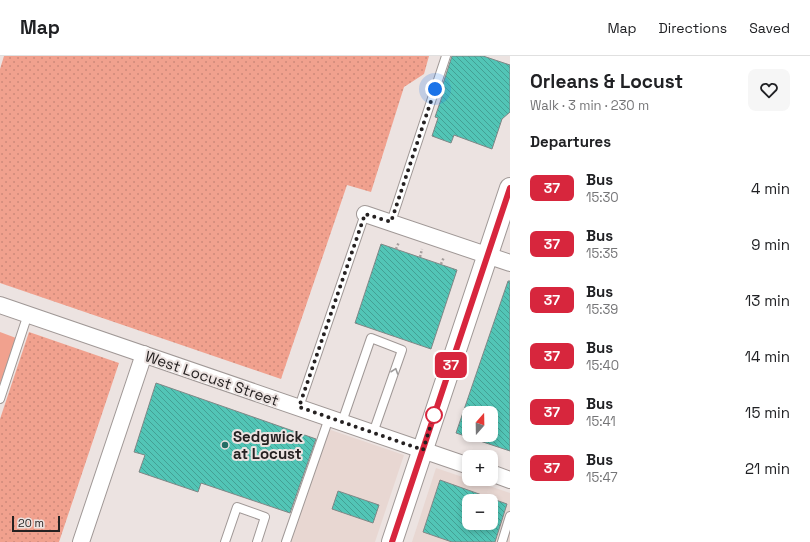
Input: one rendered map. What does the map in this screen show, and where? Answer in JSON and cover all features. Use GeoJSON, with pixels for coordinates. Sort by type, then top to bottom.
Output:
{"type":"FeatureCollection","features":[{"type":"Feature","properties":{"kind":"street"},"geometry":{"type":"LineString","coordinates":[[392,542],[510,188]]}},
{"type":"Feature","properties":{"kind":"street"},"geometry":{"type":"LineString","coordinates":[[365,214],[510,263]]}},
{"type":"Feature","properties":{"kind":"street","name":"West Locust Street"},"geometry":{"type":"LineString","coordinates":[[0,305],[462,464]]}},
{"type":"Feature","properties":{"kind":"street"},"geometry":{"type":"LineString","coordinates":[[81,542],[144,354]]}},
{"type":"Feature","properties":{"kind":"street"},"geometry":{"type":"LineString","coordinates":[[498,476],[510,480]]}},
{"type":"Feature","properties":{"kind":"lane"},"geometry":{"type":"LineString","coordinates":[[391,222],[446,56]]}},
{"type":"Feature","properties":{"kind":"lane"},"geometry":{"type":"LineString","coordinates":[[299,407],[365,214]]}},
{"type":"Feature","properties":{"kind":"lane"},"geometry":{"type":"LineString","coordinates":[[0,399],[28,314]]}},
{"type":"Feature","properties":{"kind":"lane"},"geometry":{"type":"LineString","coordinates":[[286,542],[371,338],[402,350],[374,433]]}},
{"type":"Feature","properties":{"kind":"lane"},"geometry":{"type":"LineString","coordinates":[[224,542],[236,507],[265,517],[257,542]]}},
{"type":"Feature","properties":{"kind":"lane"},"geometry":{"type":"LineString","coordinates":[[502,542],[510,516]]}},
{"type":"Feature","properties":{"kind":"path"},"geometry":{"type":"LineString","coordinates":[[396,249],[400,240]]}},
{"type":"Feature","properties":{"kind":"path"},"geometry":{"type":"LineString","coordinates":[[420,257],[422,248]]}},
{"type":"Feature","properties":{"kind":"path"},"geometry":{"type":"LineString","coordinates":[[441,264],[444,256]]}},
{"type":"Feature","properties":{"kind":"shaded area"},"geometry":{"type":"Polygon","coordinates":[[[4,56],[429,56],[424,74],[404,87],[371,192],[347,185],[281,379],[0,283],[0,69],[4,56]]]}},
{"type":"Feature","properties":{"kind":"shaded area"},"geometry":{"type":"Polygon","coordinates":[[[0,332],[16,338],[0,384],[0,332]]]}},
{"type":"Feature","properties":{"kind":"shaded area"},"geometry":{"type":"Polygon","coordinates":[[[29,332],[119,363],[59,542],[0,542],[0,419],[29,332]]]}},
{"type":"Feature","properties":{"kind":"shaded area"},"geometry":{"type":"Polygon","coordinates":[[[325,428],[404,455],[375,542],[286,542],[325,428]]]}},
{"type":"Feature","properties":{"kind":"shaded area"},"geometry":{"type":"Polygon","coordinates":[[[436,468],[462,477],[462,486],[489,486],[510,493],[510,542],[412,542],[436,468]]]}},
{"type":"Feature","properties":{"kind":"building"},"geometry":{"type":"Polygon","coordinates":[[[452,56],[483,56],[510,65],[510,112],[502,119],[492,149],[454,135],[451,143],[432,136],[438,118],[435,117],[445,88],[442,87],[452,56]]]}},
{"type":"Feature","properties":{"kind":"building"},"geometry":{"type":"Polygon","coordinates":[[[381,244],[457,270],[431,349],[355,323],[381,244]]]}},
{"type":"Feature","properties":{"kind":"building"},"geometry":{"type":"Polygon","coordinates":[[[508,281],[510,281],[510,451],[483,442],[498,442],[498,406],[465,406],[508,281]]]}},
{"type":"Feature","properties":{"kind":"building","name":"Sedgwick at Locust"},"geometry":{"type":"Polygon","coordinates":[[[156,383],[316,439],[290,513],[201,483],[198,492],[139,472],[145,455],[134,452],[156,383]]]}},
{"type":"Feature","properties":{"kind":"building"},"geometry":{"type":"Polygon","coordinates":[[[462,415],[462,435],[456,433],[462,415]]]}},
{"type":"Feature","properties":{"kind":"building"},"geometry":{"type":"Polygon","coordinates":[[[440,480],[479,494],[462,494],[462,530],[498,530],[498,501],[507,504],[495,542],[452,542],[423,532],[440,480]]]}},
{"type":"Feature","properties":{"kind":"building"},"geometry":{"type":"Polygon","coordinates":[[[338,491],[379,505],[373,523],[332,509],[338,491]]]}},
{"type":"Feature","properties":{"kind":"bus line","name":"37"},"geometry":{"type":"LineString","coordinates":[[392,542],[510,188]]}},
{"type":"Feature","properties":{"kind":"place","name":"Sedgwick at Locust"},"geometry":{"type":"Point","coordinates":[225,445]}},
{"type":"Feature","properties":{"kind":"route"},"geometry":{"type":"LineString","coordinates":[[434,415],[423,450],[299,407],[365,214],[391,222],[435,89]]}}]}
